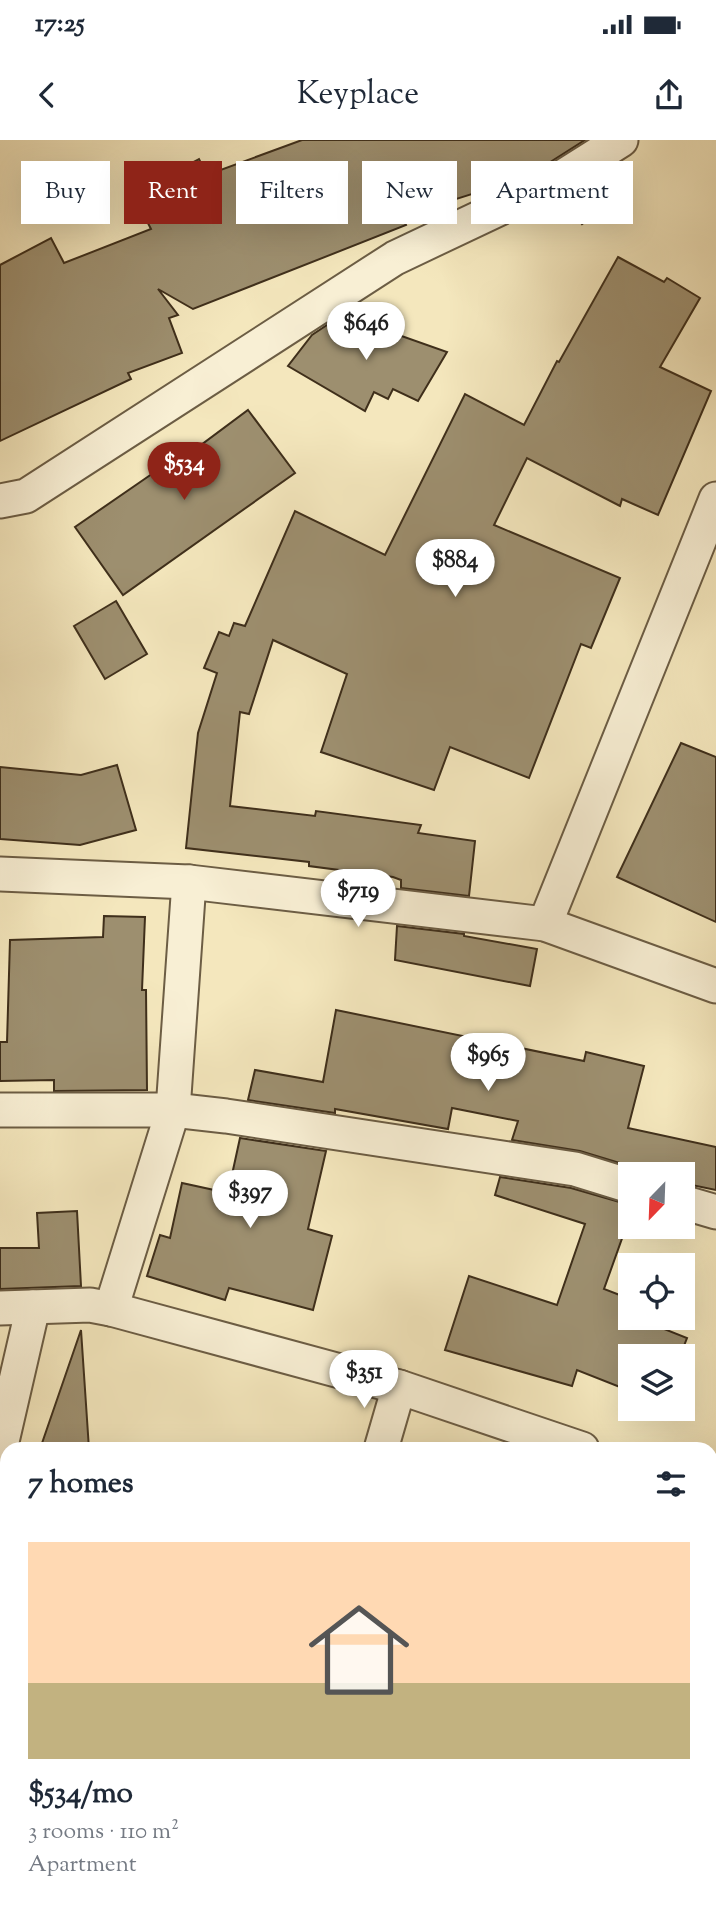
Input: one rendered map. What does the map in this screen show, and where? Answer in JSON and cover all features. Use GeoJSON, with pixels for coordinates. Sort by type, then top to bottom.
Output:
{"type":"FeatureCollection","features":[{"type":"Feature","properties":{"kind":"street"},"geometry":{"type":"LineString","coordinates":[[0,501],[26,496],[395,258],[552,183],[621,140]]}},
{"type":"Feature","properties":{"kind":"street"},"geometry":{"type":"LineString","coordinates":[[545,924],[716,499]]}},
{"type":"Feature","properties":{"kind":"street"},"geometry":{"type":"LineString","coordinates":[[0,874],[189,881],[545,924],[716,986]]}},
{"type":"Feature","properties":{"kind":"street"},"geometry":{"type":"LineString","coordinates":[[111,1310],[173,1110],[189,881]]}},
{"type":"Feature","properties":{"kind":"street"},"geometry":{"type":"LineString","coordinates":[[0,1110],[173,1110],[575,1169],[618,1182]]}},
{"type":"Feature","properties":{"kind":"street"},"geometry":{"type":"LineString","coordinates":[[695,1206],[716,1212]]}},
{"type":"Feature","properties":{"kind":"street"},"geometry":{"type":"LineString","coordinates":[[0,1308],[90,1305],[111,1310],[400,1387],[561,1442]]}},
{"type":"Feature","properties":{"kind":"street"},"geometry":{"type":"LineString","coordinates":[[2,1442],[33,1307]]}},
{"type":"Feature","properties":{"kind":"street"},"geometry":{"type":"LineString","coordinates":[[384,1442],[400,1387]]}},
{"type":"Feature","properties":{"kind":"building"},"geometry":{"type":"Polygon","coordinates":[[[302,140],[585,140],[552,161],[471,161],[471,194],[457,199],[457,161],[362,161],[362,224],[406,225],[193,309],[158,289],[178,315],[169,318],[182,353],[128,373],[131,379],[0,441],[0,265],[51,238],[64,263],[151,229],[148,224],[222,224],[222,169],[236,164],[236,224],[348,224],[348,161],[245,161],[302,140]]]}},
{"type":"Feature","properties":{"kind":"building"},"geometry":{"type":"Polygon","coordinates":[[[618,257],[664,282],[667,278],[700,298],[660,367],[711,391],[658,515],[622,499],[620,506],[527,458],[494,525],[620,578],[591,648],[581,644],[529,778],[450,747],[434,790],[321,752],[347,674],[273,640],[249,714],[240,712],[230,806],[315,816],[316,811],[421,825],[418,833],[475,841],[469,896],[401,888],[401,880],[393,877],[309,866],[309,862],[186,848],[198,733],[217,673],[204,668],[219,632],[229,636],[234,623],[245,626],[295,511],[385,555],[465,394],[524,425],[557,361],[559,362],[618,257]]]}},
{"type":"Feature","properties":{"kind":"building"},"geometry":{"type":"Polygon","coordinates":[[[342,315],[447,352],[418,401],[393,389],[388,399],[374,392],[365,411],[288,366],[312,335],[342,315]]]}},
{"type":"Feature","properties":{"kind":"building"},"geometry":{"type":"Polygon","coordinates":[[[248,410],[295,473],[123,595],[75,527],[175,458],[178,462],[248,410]]]}},
{"type":"Feature","properties":{"kind":"building"},"geometry":{"type":"Polygon","coordinates":[[[116,601],[147,654],[105,679],[74,626],[116,601]]]}},
{"type":"Feature","properties":{"kind":"building"},"geometry":{"type":"Polygon","coordinates":[[[681,743],[716,757],[716,922],[617,877],[681,743]]]}},
{"type":"Feature","properties":{"kind":"building"},"geometry":{"type":"Polygon","coordinates":[[[117,765],[136,830],[80,845],[0,839],[0,767],[81,775],[117,765]]]}},
{"type":"Feature","properties":{"kind":"building"},"geometry":{"type":"Polygon","coordinates":[[[104,916],[145,917],[142,990],[146,990],[147,1090],[54,1091],[54,1080],[0,1081],[0,1042],[7,1042],[10,940],[103,937],[104,916]]]}},
{"type":"Feature","properties":{"kind":"building"},"geometry":{"type":"Polygon","coordinates":[[[397,926],[464,934],[537,949],[530,986],[395,960],[397,926]]]}},
{"type":"Feature","properties":{"kind":"building"},"geometry":{"type":"Polygon","coordinates":[[[336,1010],[584,1061],[586,1052],[644,1066],[628,1128],[716,1147],[716,1190],[695,1186],[695,1162],[618,1163],[580,1151],[512,1140],[518,1121],[452,1108],[448,1129],[335,1109],[335,1113],[248,1100],[255,1070],[323,1082],[336,1010]]]}},
{"type":"Feature","properties":{"kind":"building"},"geometry":{"type":"Polygon","coordinates":[[[240,1138],[326,1151],[308,1229],[332,1236],[313,1310],[229,1288],[225,1300],[147,1276],[160,1235],[170,1238],[182,1183],[228,1193],[240,1138]]]}},
{"type":"Feature","properties":{"kind":"building"},"geometry":{"type":"Polygon","coordinates":[[[500,1177],[571,1188],[618,1202],[618,1239],[622,1239],[604,1289],[618,1294],[618,1330],[667,1330],[687,1338],[685,1344],[618,1344],[618,1386],[577,1370],[572,1386],[445,1350],[469,1276],[557,1305],[585,1224],[495,1195],[500,1177]]]}},
{"type":"Feature","properties":{"kind":"building"},"geometry":{"type":"Polygon","coordinates":[[[77,1211],[81,1286],[0,1289],[0,1248],[39,1248],[37,1213],[77,1211]]]}},
{"type":"Feature","properties":{"kind":"building"},"geometry":{"type":"Polygon","coordinates":[[[81,1330],[89,1442],[42,1442],[81,1330]]]}}]}
